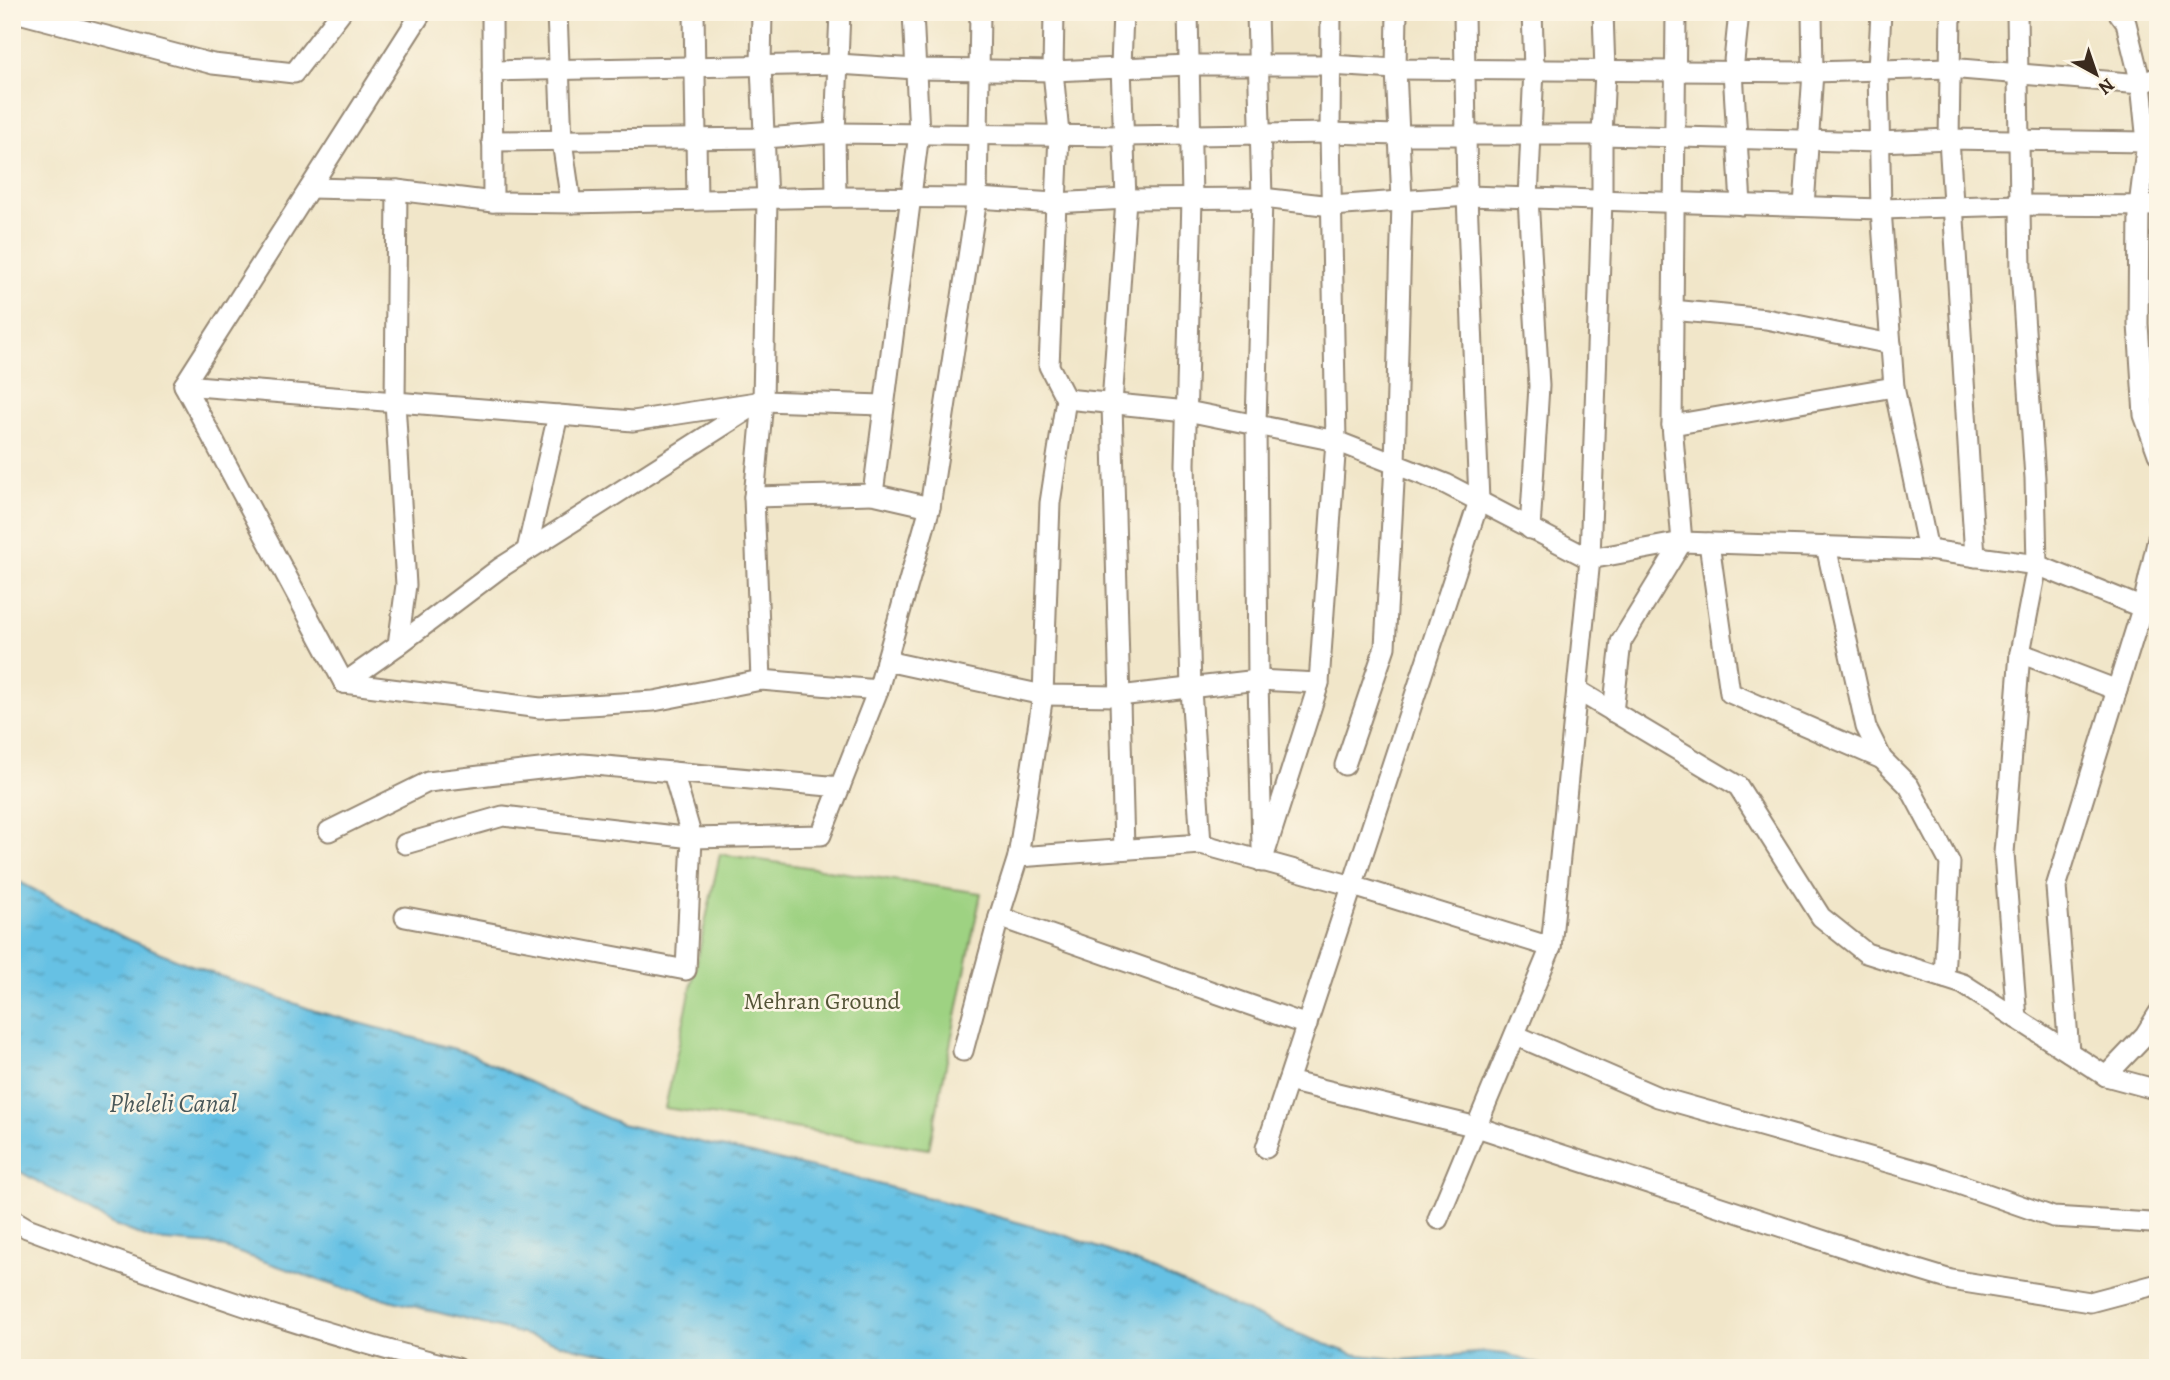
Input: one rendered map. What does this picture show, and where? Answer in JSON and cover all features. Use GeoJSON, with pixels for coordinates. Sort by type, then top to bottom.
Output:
{"type":"FeatureCollection","features":[{"type":"Feature","properties":{"kind":"street"},"geometry":{"type":"LineString","coordinates":[[15,12],[213,64],[294,73],[341,12]]}},
{"type":"Feature","properties":{"kind":"street"},"geometry":{"type":"LineString","coordinates":[[184,385],[422,12]]}},
{"type":"Feature","properties":{"kind":"street"},"geometry":{"type":"LineString","coordinates":[[492,12],[493,202]]}},
{"type":"Feature","properties":{"kind":"street"},"geometry":{"type":"LineString","coordinates":[[557,12],[562,141],[571,203]]}},
{"type":"Feature","properties":{"kind":"street"},"geometry":{"type":"LineString","coordinates":[[694,12],[696,200]]}},
{"type":"Feature","properties":{"kind":"street"},"geometry":{"type":"LineString","coordinates":[[761,680],[754,497],[763,401],[766,200],[761,66],[762,12]]}},
{"type":"Feature","properties":{"kind":"street"},"geometry":{"type":"LineString","coordinates":[[836,197],[835,134],[840,12]]}},
{"type":"Feature","properties":{"kind":"street"},"geometry":{"type":"LineString","coordinates":[[873,494],[919,134],[913,12]]}},
{"type":"Feature","properties":{"kind":"street"},"geometry":{"type":"LineString","coordinates":[[405,844],[503,816],[692,838],[821,835],[878,690],[930,507],[977,198],[980,12]]}},
{"type":"Feature","properties":{"kind":"street"},"geometry":{"type":"LineString","coordinates":[[963,1051],[1018,857],[1043,695],[1050,503],[1066,399],[1049,366],[1059,134],[1053,71],[1054,12]]}},
{"type":"Feature","properties":{"kind":"street"},"geometry":{"type":"LineString","coordinates":[[1122,12],[1121,67],[1126,199],[1112,404],[1124,849]]}},
{"type":"Feature","properties":{"kind":"street"},"geometry":{"type":"LineString","coordinates":[[1188,12],[1192,198],[1185,464],[1191,689],[1201,844]]}},
{"type":"Feature","properties":{"kind":"street"},"geometry":{"type":"LineString","coordinates":[[1257,12],[1262,198],[1256,424],[1262,862]]}},
{"type":"Feature","properties":{"kind":"street"},"geometry":{"type":"LineString","coordinates":[[1262,862],[1318,683],[1336,441],[1330,133],[1331,12]]}},
{"type":"Feature","properties":{"kind":"street"},"geometry":{"type":"LineString","coordinates":[[1345,765],[1385,647],[1395,464],[1402,201],[1396,69],[1398,12]]}},
{"type":"Feature","properties":{"kind":"street"},"geometry":{"type":"LineString","coordinates":[[1266,1148],[1479,501],[1463,69],[1464,12]]}},
{"type":"Feature","properties":{"kind":"street"},"geometry":{"type":"LineString","coordinates":[[1530,529],[1539,387],[1528,198],[1534,69],[1532,12]]}},
{"type":"Feature","properties":{"kind":"street"},"geometry":{"type":"LineString","coordinates":[[1438,1219],[1551,947],[1590,559],[1602,199],[1605,71],[1603,12]]}},
{"type":"Feature","properties":{"kind":"street"},"geometry":{"type":"LineString","coordinates":[[1613,712],[1621,642],[1682,542],[1672,425],[1676,12]]}},
{"type":"Feature","properties":{"kind":"street"},"geometry":{"type":"LineString","coordinates":[[1739,12],[1733,71],[1741,205]]}},
{"type":"Feature","properties":{"kind":"street"},"geometry":{"type":"LineString","coordinates":[[1804,206],[1813,72],[1811,12]]}},
{"type":"Feature","properties":{"kind":"street"},"geometry":{"type":"LineString","coordinates":[[1881,12],[1878,70],[1881,209],[1894,387],[1928,550]]}},
{"type":"Feature","properties":{"kind":"street"},"geometry":{"type":"LineString","coordinates":[[1951,12],[1948,68],[1949,139],[1975,557]]}},
{"type":"Feature","properties":{"kind":"street"},"geometry":{"type":"LineString","coordinates":[[2017,12],[2021,271],[2035,478],[2037,565],[2020,653],[2004,853],[2017,1019]]}},
{"type":"Feature","properties":{"kind":"street"},"geometry":{"type":"LineString","coordinates":[[2118,12],[2126,23],[2150,81],[2153,140],[2138,324],[2144,415],[2158,454]]}},
{"type":"Feature","properties":{"kind":"street"},"geometry":{"type":"LineString","coordinates":[[492,71],[838,64],[916,69],[1053,71],[1189,65],[1813,72],[1948,68],[2150,81]]}},
{"type":"Feature","properties":{"kind":"street"},"geometry":{"type":"LineString","coordinates":[[492,141],[764,138],[835,134],[1124,136],[1330,133],[1602,135],[1879,142],[1949,139],[2153,140]]}},
{"type":"Feature","properties":{"kind":"street"},"geometry":{"type":"LineString","coordinates":[[310,188],[397,191],[493,202],[571,203],[836,197],[977,198],[1055,203],[1126,199],[1262,198],[1332,206],[1467,196],[1881,209],[2019,205],[2148,206]]}},
{"type":"Feature","properties":{"kind":"street"},"geometry":{"type":"LineString","coordinates":[[397,191],[395,402],[406,585],[398,645]]}},
{"type":"Feature","properties":{"kind":"street"},"geometry":{"type":"LineString","coordinates":[[1672,310],[1766,320],[1891,344]]}},
{"type":"Feature","properties":{"kind":"street"},"geometry":{"type":"LineString","coordinates":[[184,385],[633,421],[763,401],[883,405]]}},
{"type":"Feature","properties":{"kind":"street"},"geometry":{"type":"LineString","coordinates":[[184,385],[344,683]]}},
{"type":"Feature","properties":{"kind":"street"},"geometry":{"type":"LineString","coordinates":[[1672,425],[1894,387]]}},
{"type":"Feature","properties":{"kind":"street"},"geometry":{"type":"LineString","coordinates":[[1066,399],[1187,411],[1336,441],[1446,484],[1590,559],[1682,542],[1928,550],[2037,565],[2150,611]]}},
{"type":"Feature","properties":{"kind":"street"},"geometry":{"type":"LineString","coordinates":[[344,683],[500,568],[763,401]]}},
{"type":"Feature","properties":{"kind":"street"},"geometry":{"type":"LineString","coordinates":[[527,550],[558,415]]}},
{"type":"Feature","properties":{"kind":"street"},"geometry":{"type":"LineString","coordinates":[[754,497],[873,494],[930,507]]}},
{"type":"Feature","properties":{"kind":"street"},"geometry":{"type":"LineString","coordinates":[[2069,1052],[2056,887],[2117,690],[2150,611],[2158,538]]}},
{"type":"Feature","properties":{"kind":"street"},"geometry":{"type":"LineString","coordinates":[[1709,543],[1730,693],[1882,758]]}},
{"type":"Feature","properties":{"kind":"street"},"geometry":{"type":"LineString","coordinates":[[1826,546],[1866,727],[1882,758],[1909,786],[1950,863],[1944,978]]}},
{"type":"Feature","properties":{"kind":"street"},"geometry":{"type":"LineString","coordinates":[[2020,653],[2117,690]]}},
{"type":"Feature","properties":{"kind":"street"},"geometry":{"type":"LineString","coordinates":[[886,661],[1043,695],[1119,696],[1258,680],[1318,683]]}},
{"type":"Feature","properties":{"kind":"street"},"geometry":{"type":"LineString","coordinates":[[344,683],[540,708],[654,701],[761,680],[878,690]]}},
{"type":"Feature","properties":{"kind":"street"},"geometry":{"type":"LineString","coordinates":[[1577,690],[1738,786],[1821,917],[1866,953],[1963,984],[2106,1076],[2158,1090]]}},
{"type":"Feature","properties":{"kind":"street"},"geometry":{"type":"LineString","coordinates":[[329,831],[428,782],[583,764],[840,787]]}},
{"type":"Feature","properties":{"kind":"street"},"geometry":{"type":"LineString","coordinates":[[405,917],[686,970],[692,838],[673,772]]}},
{"type":"Feature","properties":{"kind":"street"},"geometry":{"type":"LineString","coordinates":[[1018,857],[1201,844],[1353,886],[1551,947]]}},
{"type":"Feature","properties":{"kind":"street"},"geometry":{"type":"LineString","coordinates":[[999,917],[1307,1025]]}},
{"type":"Feature","properties":{"kind":"street"},"geometry":{"type":"LineString","coordinates":[[2106,1076],[2145,1035],[2158,1014]]}},
{"type":"Feature","properties":{"kind":"street"},"geometry":{"type":"LineString","coordinates":[[1515,1035],[1658,1097],[1933,1175],[2053,1217],[2151,1223],[2158,1221]]}},
{"type":"Feature","properties":{"kind":"street"},"geometry":{"type":"LineString","coordinates":[[1288,1081],[1476,1127],[1852,1250],[1951,1279],[2090,1302],[2158,1284]]}},
{"type":"Feature","properties":{"kind":"street"},"geometry":{"type":"LineString","coordinates":[[12,1219],[27,1228],[201,1293],[391,1352],[457,1368]]}},
{"type":"Feature","properties":{"kind":"green space","name":"Mehran Ground"},"geometry":{"type":"Polygon","coordinates":[[[720,854],[981,893],[929,1149],[665,1108],[720,854]]]}},
{"type":"Feature","properties":{"kind":"water","name":"Pheleli Canal"},"geometry":{"type":"Polygon","coordinates":[[[12,878],[123,937],[183,962],[315,1011],[466,1052],[621,1124],[856,1178],[1064,1235],[1124,1257],[1288,1330],[1352,1354],[1403,1360],[1485,1352],[1505,1354],[1552,1368],[677,1368],[580,1349],[339,1287],[216,1245],[153,1240],[112,1224],[12,1167],[12,878]]]}}]}
